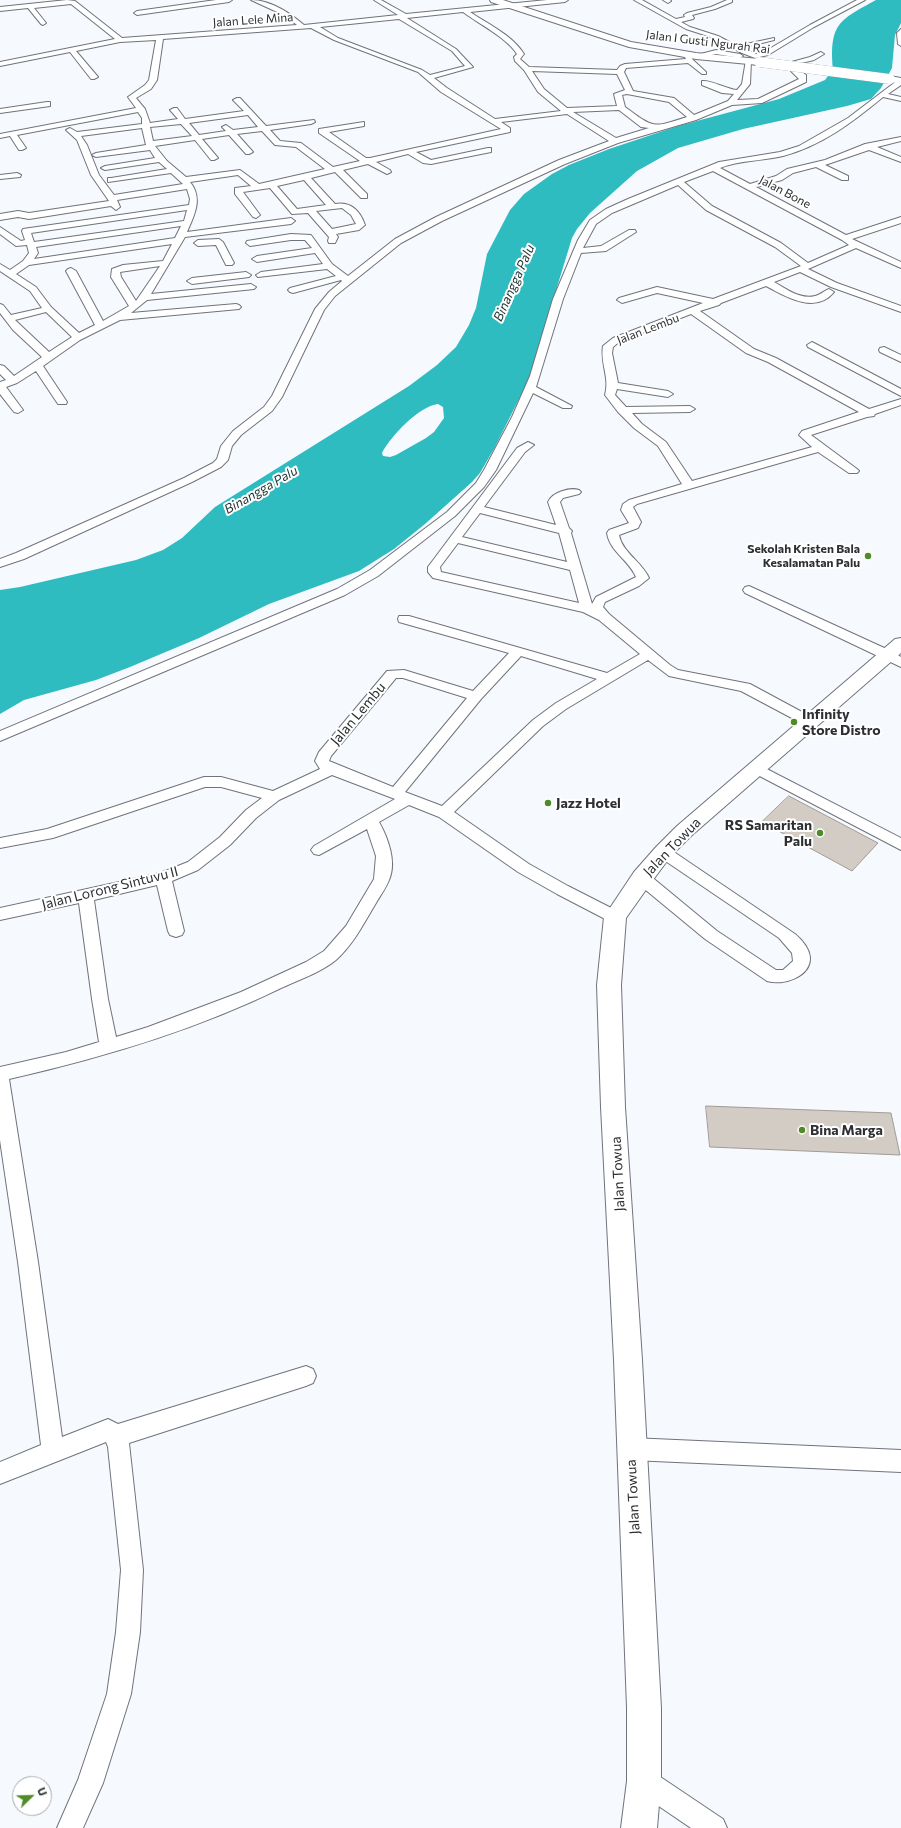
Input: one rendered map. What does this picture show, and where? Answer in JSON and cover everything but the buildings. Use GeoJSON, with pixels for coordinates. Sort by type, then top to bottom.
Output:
{"type":"FeatureCollection","features":[{"type":"Feature","properties":{"kind":"main road","name":"Jalan I Gusti Ngurah Rai"},"geometry":{"type":"LineString","coordinates":[[494,0],[613,40],[670,52],[753,59],[890,79],[901,82]]}},
{"type":"Feature","properties":{"kind":"main road","name":"Jalan Towua"},"geometry":{"type":"LineString","coordinates":[[639,1828],[644,1781],[644,1708],[628,1360],[613,1107],[609,985],[615,917],[642,878],[663,852],[684,831],[757,770],[810,722],[897,653]]}},
{"type":"Feature","properties":{"kind":"street"},"geometry":{"type":"LineString","coordinates":[[137,13],[210,6],[229,0]]}},
{"type":"Feature","properties":{"kind":"street"},"geometry":{"type":"LineString","coordinates":[[254,0],[288,15],[303,27]]}},
{"type":"Feature","properties":{"kind":"street"},"geometry":{"type":"LineString","coordinates":[[377,0],[454,50],[470,67],[430,77]]}},
{"type":"Feature","properties":{"kind":"street","name":"Jalan Lele Mina"},"geometry":{"type":"LineString","coordinates":[[0,64],[120,40],[303,27],[565,0]]}},
{"type":"Feature","properties":{"kind":"street"},"geometry":{"type":"LineString","coordinates":[[637,0],[674,21],[727,43],[753,59]]}},
{"type":"Feature","properties":{"kind":"street"},"geometry":{"type":"LineString","coordinates":[[674,21],[690,18],[687,15],[730,2],[728,0]]}},
{"type":"Feature","properties":{"kind":"street"},"geometry":{"type":"LineString","coordinates":[[620,72],[622,67],[625,66],[708,53],[719,52],[753,59],[766,54],[812,26],[862,0]]}},
{"type":"Feature","properties":{"kind":"street"},"geometry":{"type":"LineString","coordinates":[[0,9],[30,7],[71,1],[120,40]]}},
{"type":"Feature","properties":{"kind":"street"},"geometry":{"type":"LineString","coordinates":[[30,7],[43,23]]}},
{"type":"Feature","properties":{"kind":"street"},"geometry":{"type":"LineString","coordinates":[[464,10],[479,22],[511,42],[520,51],[521,54],[517,57],[517,60],[527,69],[541,90],[567,111],[615,140]]}},
{"type":"Feature","properties":{"kind":"street"},"geometry":{"type":"LineString","coordinates":[[256,215],[237,191],[256,186],[272,185],[366,160],[507,130],[443,90],[430,77],[413,68],[336,39],[313,26]]}},
{"type":"Feature","properties":{"kind":"street"},"geometry":{"type":"LineString","coordinates":[[901,32],[901,44]]}},
{"type":"Feature","properties":{"kind":"street"},"geometry":{"type":"LineString","coordinates":[[18,410],[0,386],[38,366],[78,337],[101,326],[134,306],[145,296],[153,285],[179,240],[186,223],[194,198],[186,183],[150,146],[145,126],[146,117],[132,97],[148,87],[152,82],[160,37]]}},
{"type":"Feature","properties":{"kind":"street"},"geometry":{"type":"LineString","coordinates":[[736,48],[772,39]]}},
{"type":"Feature","properties":{"kind":"street"},"geometry":{"type":"LineString","coordinates":[[72,50],[94,77]]}},
{"type":"Feature","properties":{"kind":"street"},"geometry":{"type":"LineString","coordinates":[[631,58],[656,56],[670,52]]}},
{"type":"Feature","properties":{"kind":"street"},"geometry":{"type":"LineString","coordinates":[[731,103],[759,101],[803,80],[803,77],[789,66],[790,64],[812,59],[820,54]]}},
{"type":"Feature","properties":{"kind":"street"},"geometry":{"type":"LineString","coordinates":[[692,55],[704,73]]}},
{"type":"Feature","properties":{"kind":"street"},"geometry":{"type":"LineString","coordinates":[[0,563],[20,556],[141,502],[217,465],[222,460],[227,446],[237,433],[268,408],[277,396],[320,309],[344,279],[398,242],[432,222],[562,162],[615,140],[715,111],[731,103],[746,84],[753,59]]}},
{"type":"Feature","properties":{"kind":"street"},"geometry":{"type":"LineString","coordinates":[[527,69],[620,72]]}},
{"type":"Feature","properties":{"kind":"street"},"geometry":{"type":"LineString","coordinates":[[620,72],[630,91],[634,94],[671,100],[693,118]]}},
{"type":"Feature","properties":{"kind":"street"},"geometry":{"type":"LineString","coordinates":[[0,736],[341,592],[374,573],[402,550],[451,514],[480,485],[502,448],[530,388],[558,299],[577,251],[590,227],[603,215],[678,181],[730,162],[782,154],[802,148],[851,120],[901,82]]}},
{"type":"Feature","properties":{"kind":"street"},"geometry":{"type":"LineString","coordinates":[[705,83],[725,91],[740,93]]}},
{"type":"Feature","properties":{"kind":"street"},"geometry":{"type":"LineString","coordinates":[[621,108],[618,94],[630,91]]}},
{"type":"Feature","properties":{"kind":"street"},"geometry":{"type":"LineString","coordinates":[[882,95],[901,99]]}},
{"type":"Feature","properties":{"kind":"street"},"geometry":{"type":"LineString","coordinates":[[237,100],[280,144],[298,145],[333,168],[364,196]]}},
{"type":"Feature","properties":{"kind":"street"},"geometry":{"type":"LineString","coordinates":[[0,111],[47,104]]}},
{"type":"Feature","properties":{"kind":"street"},"geometry":{"type":"LineString","coordinates":[[494,121],[567,111],[621,108],[644,125],[657,128]]}},
{"type":"Feature","properties":{"kind":"street"},"geometry":{"type":"LineString","coordinates":[[0,136],[62,126],[100,116],[141,109]]}},
{"type":"Feature","properties":{"kind":"street"},"geometry":{"type":"LineString","coordinates":[[174,110],[214,158]]}},
{"type":"Feature","properties":{"kind":"street"},"geometry":{"type":"LineString","coordinates":[[77,134],[183,122],[249,112]]}},
{"type":"Feature","properties":{"kind":"street"},"geometry":{"type":"LineString","coordinates":[[217,117],[249,152]]}},
{"type":"Feature","properties":{"kind":"street"},"geometry":{"type":"LineString","coordinates":[[96,155],[111,150],[150,146],[310,122]]}},
{"type":"Feature","properties":{"kind":"street"},"geometry":{"type":"LineString","coordinates":[[311,132],[361,124]]}},
{"type":"Feature","properties":{"kind":"street"},"geometry":{"type":"LineString","coordinates":[[62,126],[77,134],[87,151],[95,175],[113,201],[121,217]]}},
{"type":"Feature","properties":{"kind":"street"},"geometry":{"type":"LineString","coordinates":[[322,131],[387,172]]}},
{"type":"Feature","properties":{"kind":"street"},"geometry":{"type":"LineString","coordinates":[[12,134],[22,148]]}},
{"type":"Feature","properties":{"kind":"street"},"geometry":{"type":"LineString","coordinates":[[869,147],[867,143],[876,138]]}},
{"type":"Feature","properties":{"kind":"street"},"geometry":{"type":"LineString","coordinates":[[749,187],[779,178],[790,171],[818,165],[869,147],[899,141]]}},
{"type":"Feature","properties":{"kind":"street"},"geometry":{"type":"LineString","coordinates":[[869,147],[901,160]]}},
{"type":"Feature","properties":{"kind":"street"},"geometry":{"type":"LineString","coordinates":[[408,151],[426,161],[431,162],[488,150]]}},
{"type":"Feature","properties":{"kind":"street"},"geometry":{"type":"LineString","coordinates":[[105,168],[161,159]]}},
{"type":"Feature","properties":{"kind":"street"},"geometry":{"type":"LineString","coordinates":[[818,165],[845,178]]}},
{"type":"Feature","properties":{"kind":"street","name":"Jalan Bone"},"geometry":{"type":"LineString","coordinates":[[714,168],[856,245],[901,265]]}},
{"type":"Feature","properties":{"kind":"street"},"geometry":{"type":"LineString","coordinates":[[111,180],[173,170]]}},
{"type":"Feature","properties":{"kind":"street"},"geometry":{"type":"LineString","coordinates":[[0,217],[18,214],[28,216],[113,201],[186,183],[240,172],[256,186]]}},
{"type":"Feature","properties":{"kind":"street"},"geometry":{"type":"LineString","coordinates":[[0,177],[17,175]]}},
{"type":"Feature","properties":{"kind":"street"},"geometry":{"type":"LineString","coordinates":[[305,176],[332,206]]}},
{"type":"Feature","properties":{"kind":"street"},"geometry":{"type":"LineString","coordinates":[[678,181],[709,208],[778,245],[803,268],[834,285],[901,309]]}},
{"type":"Feature","properties":{"kind":"street"},"geometry":{"type":"LineString","coordinates":[[272,185],[295,212],[332,206],[348,206],[360,221],[361,225],[356,228],[330,232]]}},
{"type":"Feature","properties":{"kind":"street"},"geometry":{"type":"LineString","coordinates":[[26,263],[34,253],[26,234],[26,232],[30,230],[192,207]]}},
{"type":"Feature","properties":{"kind":"street"},"geometry":{"type":"LineString","coordinates":[[257,259],[316,247],[333,241],[334,237],[310,210]]}},
{"type":"Feature","properties":{"kind":"street"},"geometry":{"type":"LineString","coordinates":[[845,238],[901,220]]}},
{"type":"Feature","properties":{"kind":"street"},"geometry":{"type":"LineString","coordinates":[[4,270],[26,263],[179,240],[291,221]]}},
{"type":"Feature","properties":{"kind":"street"},"geometry":{"type":"LineString","coordinates":[[0,230],[20,244],[31,244],[186,223]]}},
{"type":"Feature","properties":{"kind":"street"},"geometry":{"type":"LineString","coordinates":[[577,251],[603,249],[632,232]]}},
{"type":"Feature","properties":{"kind":"street"},"geometry":{"type":"LineString","coordinates":[[250,243],[304,236],[308,237],[329,266],[344,279]]}},
{"type":"Feature","properties":{"kind":"street"},"geometry":{"type":"LineString","coordinates":[[179,240],[219,242],[229,263]]}},
{"type":"Feature","properties":{"kind":"street"},"geometry":{"type":"LineString","coordinates":[[803,268],[856,245]]}},
{"type":"Feature","properties":{"kind":"street"},"geometry":{"type":"LineString","coordinates":[[134,306],[119,282],[115,271],[123,268],[166,263]]}},
{"type":"Feature","properties":{"kind":"street"},"geometry":{"type":"LineString","coordinates":[[261,275],[329,266]]}},
{"type":"Feature","properties":{"kind":"street","name":"Jalan Lembu"},"geometry":{"type":"LineString","coordinates":[[689,486],[662,444],[645,433],[622,410],[610,395],[614,385],[607,353],[608,346],[611,343],[803,268]]}},
{"type":"Feature","properties":{"kind":"street"},"geometry":{"type":"LineString","coordinates":[[4,270],[33,289],[48,309],[78,337]]}},
{"type":"Feature","properties":{"kind":"street"},"geometry":{"type":"LineString","coordinates":[[71,271],[101,326]]}},
{"type":"Feature","properties":{"kind":"street"},"geometry":{"type":"LineString","coordinates":[[180,282],[246,275]]}},
{"type":"Feature","properties":{"kind":"street"},"geometry":{"type":"LineString","coordinates":[[293,290],[344,279]]}},
{"type":"Feature","properties":{"kind":"street"},"geometry":{"type":"LineString","coordinates":[[766,282],[800,300],[813,300],[829,292]]}},
{"type":"Feature","properties":{"kind":"street"},"geometry":{"type":"LineString","coordinates":[[153,285],[167,284]]}},
{"type":"Feature","properties":{"kind":"street"},"geometry":{"type":"LineString","coordinates":[[145,296],[251,287]]}},
{"type":"Feature","properties":{"kind":"street"},"geometry":{"type":"LineString","coordinates":[[622,300],[657,290],[716,303]]}},
{"type":"Feature","properties":{"kind":"street"},"geometry":{"type":"LineString","coordinates":[[0,307],[28,340],[49,358]]}},
{"type":"Feature","properties":{"kind":"street"},"geometry":{"type":"LineString","coordinates":[[117,317],[236,307]]}},
{"type":"Feature","properties":{"kind":"street"},"geometry":{"type":"LineString","coordinates":[[9,319],[48,309]]}},
{"type":"Feature","properties":{"kind":"street","name":"Jalan Lembu"},"geometry":{"type":"LineString","coordinates":[[693,311],[750,351],[772,360],[870,414]]}},
{"type":"Feature","properties":{"kind":"street"},"geometry":{"type":"LineString","coordinates":[[812,345],[901,393]]}},
{"type":"Feature","properties":{"kind":"street"},"geometry":{"type":"LineString","coordinates":[[884,350],[901,358]]}},
{"type":"Feature","properties":{"kind":"street"},"geometry":{"type":"LineString","coordinates":[[38,366],[62,402]]}},
{"type":"Feature","properties":{"kind":"street"},"geometry":{"type":"LineString","coordinates":[[0,368],[13,380]]}},
{"type":"Feature","properties":{"kind":"street"},"geometry":{"type":"LineString","coordinates":[[614,385],[635,390],[668,394]]}},
{"type":"Feature","properties":{"kind":"street"},"geometry":{"type":"LineString","coordinates":[[530,388],[567,406]]}},
{"type":"Feature","properties":{"kind":"street"},"geometry":{"type":"LineString","coordinates":[[853,471],[806,438],[804,435],[806,433],[870,414],[901,402]]}},
{"type":"Feature","properties":{"kind":"street"},"geometry":{"type":"LineString","coordinates":[[622,410],[690,409]]}},
{"type":"Feature","properties":{"kind":"street"},"geometry":{"type":"LineString","coordinates":[[528,445],[521,450],[434,567],[434,572],[437,575],[587,609],[604,617],[665,668],[674,673],[745,687],[810,722]]}},
{"type":"Feature","properties":{"kind":"street"},"geometry":{"type":"LineString","coordinates":[[604,617],[597,607],[600,600],[635,584],[643,578],[632,561],[614,541],[613,533],[632,526],[635,522],[627,510],[627,506],[633,502],[820,448]]}},
{"type":"Feature","properties":{"kind":"street"},"geometry":{"type":"LineString","coordinates":[[575,492],[559,496],[554,500],[566,531],[574,567],[587,609]]}},
{"type":"Feature","properties":{"kind":"street"},"geometry":{"type":"LineString","coordinates":[[477,509],[566,531]]}},
{"type":"Feature","properties":{"kind":"street"},"geometry":{"type":"LineString","coordinates":[[456,539],[574,567]]}},
{"type":"Feature","properties":{"kind":"street"},"geometry":{"type":"LineString","coordinates":[[749,590],[860,643],[897,653]]}},
{"type":"Feature","properties":{"kind":"street"},"geometry":{"type":"LineString","coordinates":[[404,619],[608,678]]}},
{"type":"Feature","properties":{"kind":"street"},"geometry":{"type":"LineString","coordinates":[[319,850],[370,820],[401,796],[476,696],[518,651]]}},
{"type":"Feature","properties":{"kind":"street"},"geometry":{"type":"LineString","coordinates":[[444,814],[538,723],[561,706],[649,654]]}},
{"type":"Feature","properties":{"kind":"street","name":"Jalan Lembu"},"geometry":{"type":"LineString","coordinates":[[332,769],[325,766],[322,761],[324,755],[392,674],[404,674],[476,696]]}},
{"type":"Feature","properties":{"kind":"street"},"geometry":{"type":"LineString","coordinates":[[332,769],[401,796],[461,822],[510,859],[537,877],[615,917]]}},
{"type":"Feature","properties":{"kind":"street","name":"Jalan Lorong Sintuvu II"},"geometry":{"type":"LineString","coordinates":[[0,914],[162,878],[201,861],[225,841],[251,814],[274,796],[332,769]]}},
{"type":"Feature","properties":{"kind":"street"},"geometry":{"type":"LineString","coordinates":[[757,770],[901,845]]}},
{"type":"Feature","properties":{"kind":"street"},"geometry":{"type":"LineString","coordinates":[[0,843],[48,834],[204,782],[221,782],[274,796]]}},
{"type":"Feature","properties":{"kind":"street"},"geometry":{"type":"LineString","coordinates":[[0,1074],[109,1047],[152,1033],[247,997],[316,964],[330,955],[352,930],[382,879],[384,872],[382,846],[377,831],[370,820]]}},
{"type":"Feature","properties":{"kind":"street"},"geometry":{"type":"LineString","coordinates":[[642,878],[711,935],[773,976],[785,977],[790,975],[801,963],[801,951],[789,938],[730,895],[663,852]]}},
{"type":"Feature","properties":{"kind":"street"},"geometry":{"type":"LineString","coordinates":[[162,878],[176,931]]}},
{"type":"Feature","properties":{"kind":"street"},"geometry":{"type":"LineString","coordinates":[[86,896],[100,999],[109,1047]]}},
{"type":"Feature","properties":{"kind":"street"},"geometry":{"type":"LineString","coordinates":[[0,1080],[2,1118],[28,1262],[53,1451]]}},
{"type":"Feature","properties":{"kind":"street"},"geometry":{"type":"LineString","coordinates":[[116,1436],[306,1376]]}},
{"type":"Feature","properties":{"kind":"street"},"geometry":{"type":"LineString","coordinates":[[0,1473],[108,1430],[116,1436],[119,1447],[132,1570],[128,1632],[119,1694],[90,1783],[70,1828]]}},
{"type":"Feature","properties":{"kind":"street"},"geometry":{"type":"LineString","coordinates":[[631,1449],[901,1461]]}},
{"type":"Feature","properties":{"kind":"street"},"geometry":{"type":"LineString","coordinates":[[644,1781],[714,1828]]}},
{"type":"Feature","properties":{"kind":"water","name":"Binangga Palu"},"geometry":{"type":"Polygon","coordinates":[[[876,0],[901,0],[901,23],[895,35],[892,68],[881,88],[871,99],[847,106],[743,129],[678,148],[637,171],[590,213],[577,229],[572,238],[529,379],[495,447],[480,473],[472,482],[425,524],[394,549],[359,571],[269,604],[199,638],[130,667],[96,680],[24,700],[0,714],[0,590],[20,587],[136,560],[163,550],[182,538],[215,507],[409,386],[437,365],[456,347],[469,325],[476,308],[487,254],[510,210],[524,194],[552,174],[569,165],[609,149],[678,126],[779,99],[825,80],[833,69],[832,54],[835,32],[846,18],[876,0]],[[438,404],[430,406],[414,416],[391,439],[382,453],[383,456],[390,457],[396,455],[434,432],[444,418],[443,407],[438,404]]]}},
{"type":"Feature","properties":{"kind":"place","name":"Sekolah Kristen Bala Kesalamatan Palu"},"geometry":{"type":"Point","coordinates":[868,556]}},
{"type":"Feature","properties":{"kind":"place","name":"Infinity Store Distro"},"geometry":{"type":"Point","coordinates":[794,722]}},
{"type":"Feature","properties":{"kind":"place","name":"Jazz Hotel"},"geometry":{"type":"Point","coordinates":[548,803]}},
{"type":"Feature","properties":{"kind":"place","name":"RS Samaritan Palu"},"geometry":{"type":"Point","coordinates":[820,833]}},
{"type":"Feature","properties":{"kind":"place","name":"Bina Marga"},"geometry":{"type":"Point","coordinates":[802,1130]}}]}
